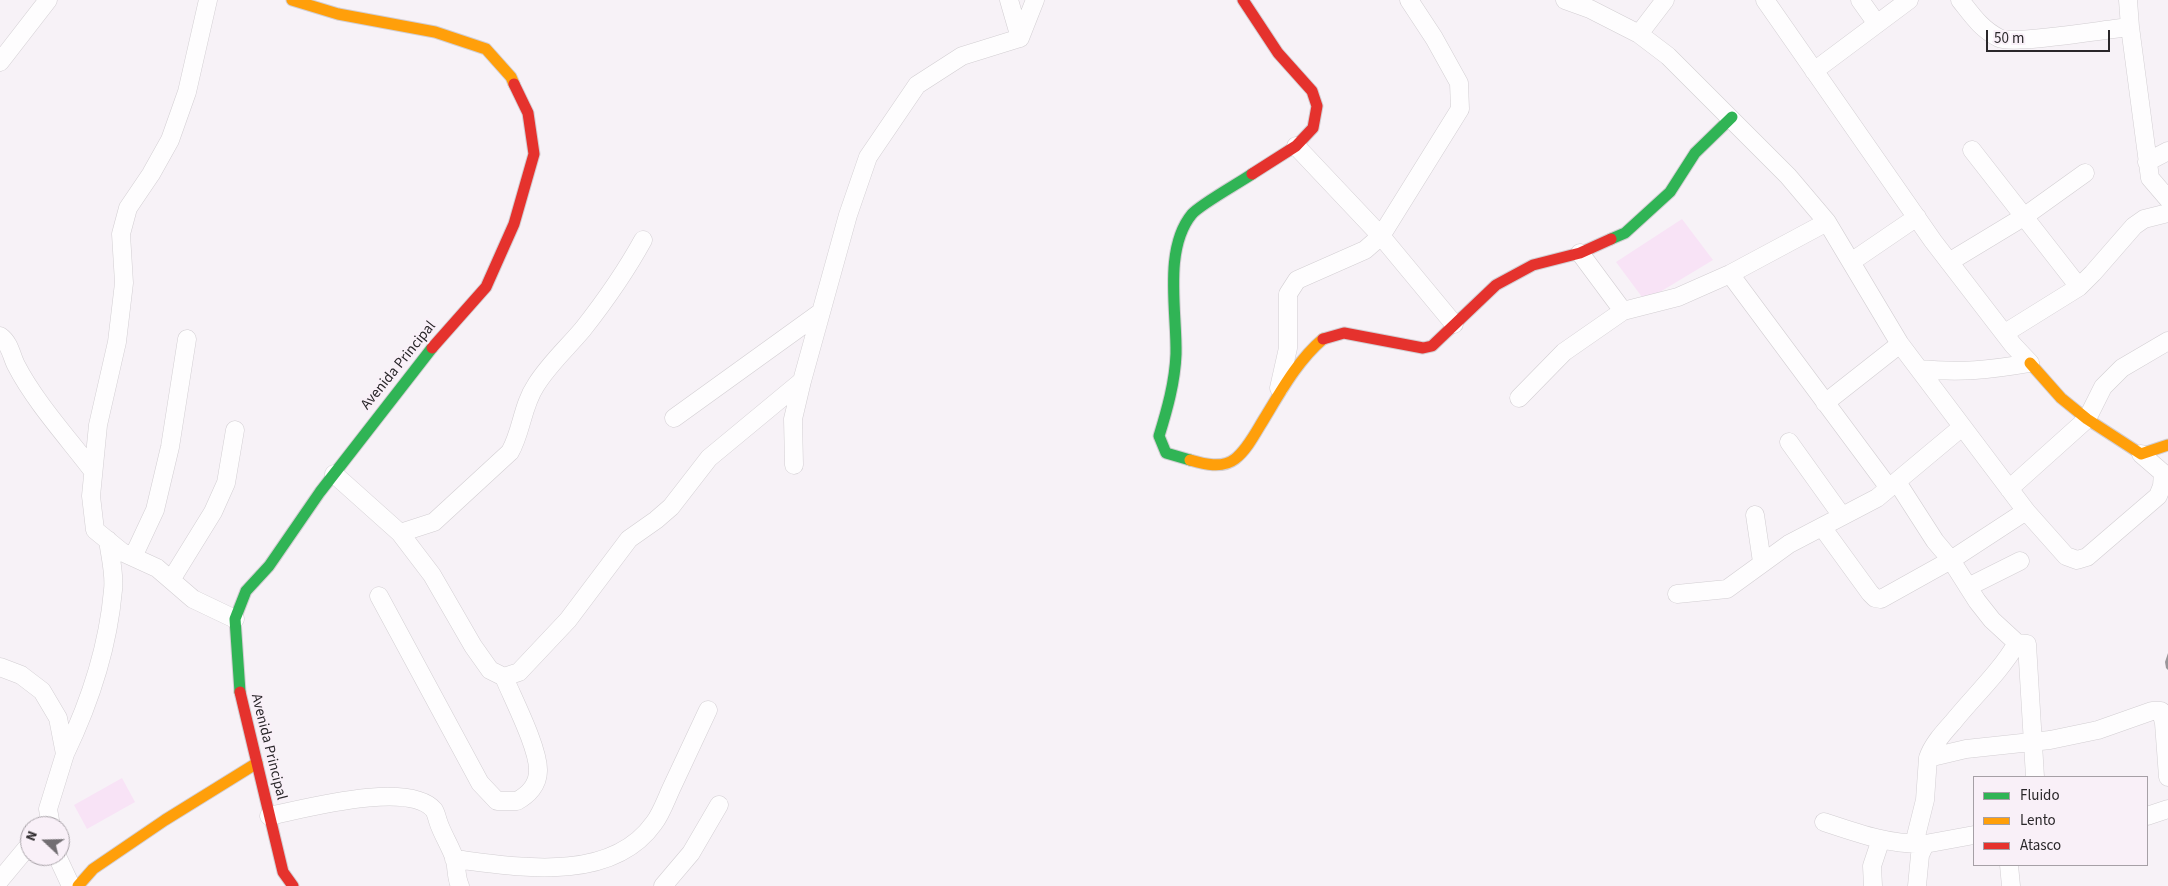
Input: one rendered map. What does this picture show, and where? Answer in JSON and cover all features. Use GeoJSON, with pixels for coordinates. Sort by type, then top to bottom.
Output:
{"type":"FeatureCollection","features":[{"type":"Feature","properties":{"kind":"street"},"geometry":{"type":"LineString","coordinates":[[0,62],[48,0]]}},
{"type":"Feature","properties":{"kind":"street"},"geometry":{"type":"LineString","coordinates":[[208,0],[186,92],[170,140],[151,174],[128,208],[121,234],[123,293],[117,342],[98,425],[90,496],[95,530],[122,552],[157,568],[193,599],[235,619]]}},
{"type":"Feature","properties":{"kind":"street","name":"Avenida Principal"},"geometry":{"type":"LineString","coordinates":[[292,0],[338,14],[435,32],[486,49],[511,77],[528,113],[534,154],[514,224],[486,287],[426,354],[334,474],[269,566],[246,591],[235,619],[239,689],[283,872],[293,886]]}},
{"type":"Feature","properties":{"kind":"street"},"geometry":{"type":"LineString","coordinates":[[1009,0],[1020,38]]}},
{"type":"Feature","properties":{"kind":"street"},"geometry":{"type":"LineString","coordinates":[[1020,38],[1035,0]]}},
{"type":"Feature","properties":{"kind":"street"},"geometry":{"type":"LineString","coordinates":[[1243,0],[1278,53],[1312,91],[1317,106],[1313,128],[1296,146],[1193,213],[1180,234],[1174,267],[1176,356],[1167,411],[1159,436],[1166,452],[1180,458],[1214,466],[1234,460],[1253,437],[1278,396],[1311,349],[1325,338],[1344,333],[1423,348],[1432,346],[1496,285],[1533,265],[1580,252],[1625,233],[1670,192],[1695,153],[1732,118]]}},
{"type":"Feature","properties":{"kind":"street"},"geometry":{"type":"LineString","coordinates":[[1278,396],[1288,348],[1288,294],[1297,280],[1365,250],[1381,236],[1460,109],[1459,83],[1434,38],[1409,0]]}},
{"type":"Feature","properties":{"kind":"street"},"geometry":{"type":"LineString","coordinates":[[1565,0],[1639,34],[1668,56],[1788,176],[1827,222],[1900,344],[2026,511],[2066,556],[2077,560],[2086,557],[2158,496],[2162,486],[2163,473],[2141,454],[2087,419],[2061,398],[2030,363],[1949,262],[1916,217],[1765,0]]}},
{"type":"Feature","properties":{"kind":"street"},"geometry":{"type":"LineString","coordinates":[[1639,34],[1664,0]]}},
{"type":"Feature","properties":{"kind":"street"},"geometry":{"type":"LineString","coordinates":[[1860,0],[1877,24]]}},
{"type":"Feature","properties":{"kind":"street"},"geometry":{"type":"LineString","coordinates":[[1814,70],[1909,0]]}},
{"type":"Feature","properties":{"kind":"street"},"geometry":{"type":"LineString","coordinates":[[1960,0],[1981,27],[2001,39],[2022,41],[2130,27]]}},
{"type":"Feature","properties":{"kind":"street"},"geometry":{"type":"LineString","coordinates":[[2128,0],[2150,178],[2168,199]]}},
{"type":"Feature","properties":{"kind":"street"},"geometry":{"type":"LineString","coordinates":[[794,465],[793,419],[802,381],[848,215],[868,157],[917,85],[962,56],[1020,38]]}},
{"type":"Feature","properties":{"kind":"street"},"geometry":{"type":"LineString","coordinates":[[1296,146],[1381,236],[1454,324]]}},
{"type":"Feature","properties":{"kind":"street"},"geometry":{"type":"LineString","coordinates":[[1972,150],[2079,287]]}},
{"type":"Feature","properties":{"kind":"street"},"geometry":{"type":"LineString","coordinates":[[2147,162],[2168,151]]}},
{"type":"Feature","properties":{"kind":"street"},"geometry":{"type":"LineString","coordinates":[[1949,262],[2025,216],[2085,173]]}},
{"type":"Feature","properties":{"kind":"street"},"geometry":{"type":"LineString","coordinates":[[2005,333],[2079,287],[2094,273],[2134,226],[2144,219],[2168,213]]}},
{"type":"Feature","properties":{"kind":"street"},"geometry":{"type":"LineString","coordinates":[[1851,262],[1916,217]]}},
{"type":"Feature","properties":{"kind":"street"},"geometry":{"type":"LineString","coordinates":[[1519,398],[1564,352],[1623,311],[1678,297],[1730,274],[1827,222]]}},
{"type":"Feature","properties":{"kind":"street"},"geometry":{"type":"LineString","coordinates":[[400,533],[434,522],[510,452],[518,438],[526,404],[536,384],[583,328],[628,267],[643,240]]}},
{"type":"Feature","properties":{"kind":"street"},"geometry":{"type":"LineString","coordinates":[[1580,252],[1623,311]]}},
{"type":"Feature","properties":{"kind":"street"},"geometry":{"type":"LineString","coordinates":[[1730,274],[1824,404],[1893,485],[1951,560],[1992,620],[2017,643]]}},
{"type":"Feature","properties":{"kind":"street"},"geometry":{"type":"LineString","coordinates":[[674,418],[821,312]]}},
{"type":"Feature","properties":{"kind":"street"},"geometry":{"type":"LineString","coordinates":[[0,336],[6,340],[16,366],[40,404],[93,471]]}},
{"type":"Feature","properties":{"kind":"street"},"geometry":{"type":"LineString","coordinates":[[133,557],[155,510],[170,447],[187,339]]}},
{"type":"Feature","properties":{"kind":"street"},"geometry":{"type":"LineString","coordinates":[[2009,489],[2087,419],[2103,387],[2122,368],[2168,341]]}},
{"type":"Feature","properties":{"kind":"street"},"geometry":{"type":"LineString","coordinates":[[1824,404],[1900,344]]}},
{"type":"Feature","properties":{"kind":"street"},"geometry":{"type":"LineString","coordinates":[[1919,369],[1953,372],[1978,371],[2030,363]]}},
{"type":"Feature","properties":{"kind":"street"},"geometry":{"type":"LineString","coordinates":[[504,677],[519,672],[568,620],[629,538],[656,520],[671,507],[709,458],[802,381]]}},
{"type":"Feature","properties":{"kind":"street"},"geometry":{"type":"LineString","coordinates":[[1677,594],[1726,589],[1789,544],[1876,498],[1962,427]]}},
{"type":"Feature","properties":{"kind":"street"},"geometry":{"type":"LineString","coordinates":[[171,580],[213,512],[226,483],[235,430]]}},
{"type":"Feature","properties":{"kind":"street"},"geometry":{"type":"LineString","coordinates":[[1789,442],[1842,516]]}},
{"type":"Feature","properties":{"kind":"street"},"geometry":{"type":"LineString","coordinates":[[2141,454],[2168,445]]}},
{"type":"Feature","properties":{"kind":"street"},"geometry":{"type":"LineString","coordinates":[[334,474],[400,533],[432,575],[490,670],[504,677],[525,724],[538,771],[532,788],[517,801],[497,801],[480,783],[379,596]]}},
{"type":"Feature","properties":{"kind":"street"},"geometry":{"type":"LineString","coordinates":[[1822,527],[1875,598],[1881,599],[1951,560],[2026,511]]}},
{"type":"Feature","properties":{"kind":"street"},"geometry":{"type":"LineString","coordinates":[[1755,515],[1762,562]]}},
{"type":"Feature","properties":{"kind":"street"},"geometry":{"type":"LineString","coordinates":[[49,816],[48,809],[65,754],[81,721],[99,672],[113,588],[108,540]]}},
{"type":"Feature","properties":{"kind":"street"},"geometry":{"type":"LineString","coordinates":[[1968,587],[2020,561]]}},
{"type":"Feature","properties":{"kind":"street"},"geometry":{"type":"LineString","coordinates":[[2017,643],[2024,642],[2028,648],[2032,743],[2036,776]]}},
{"type":"Feature","properties":{"kind":"street"},"geometry":{"type":"LineString","coordinates":[[1917,886],[1930,752],[1945,731],[2007,660],[2017,643]]}},
{"type":"Feature","properties":{"kind":"street"},"geometry":{"type":"LineString","coordinates":[[0,667],[21,675],[42,690],[58,718],[65,754]]}},
{"type":"Feature","properties":{"kind":"street"},"geometry":{"type":"LineString","coordinates":[[454,859],[522,868],[586,864],[621,851],[634,843],[655,823],[708,710]]}},
{"type":"Feature","properties":{"kind":"street"},"geometry":{"type":"LineString","coordinates":[[1928,758],[1966,749],[2032,743],[2098,730],[2152,711],[2161,711],[2164,723],[2168,777]]}},
{"type":"Feature","properties":{"kind":"street"},"geometry":{"type":"LineString","coordinates":[[78,886],[93,869],[165,820],[257,763]]}},
{"type":"Feature","properties":{"kind":"street"},"geometry":{"type":"LineString","coordinates":[[269,816],[337,802],[388,796],[419,801],[434,811],[454,859],[457,881],[460,886]]}},
{"type":"Feature","properties":{"kind":"street"},"geometry":{"type":"LineString","coordinates":[[663,886],[691,853],[719,805]]}},
{"type":"Feature","properties":{"kind":"street"},"geometry":{"type":"LineString","coordinates":[[2148,816],[2168,809]]}},
{"type":"Feature","properties":{"kind":"street"},"geometry":{"type":"LineString","coordinates":[[1824,822],[1881,840],[1920,844],[1973,835]]}},
{"type":"Feature","properties":{"kind":"street"},"geometry":{"type":"LineString","coordinates":[[1873,886],[1872,866],[1881,840]]}},
{"type":"Feature","properties":{"kind":"street"},"geometry":{"type":"LineString","coordinates":[[0,880],[20,856]]}},
{"type":"Feature","properties":{"kind":"street"},"geometry":{"type":"LineString","coordinates":[[61,866],[70,886]]}},
{"type":"Feature","properties":{"kind":"street"},"geometry":{"type":"LineString","coordinates":[[2009,866],[2011,886]]}},
{"type":"Feature","properties":{"kind":"shaded area"},"geometry":{"type":"Polygon","coordinates":[[[1682,219],[1713,260],[1645,301],[1616,262],[1682,219]]]}},
{"type":"Feature","properties":{"kind":"shaded area"},"geometry":{"type":"Polygon","coordinates":[[[122,778],[135,802],[87,829],[74,805],[122,778]]]}},
{"type":"Feature","properties":{"kind":"traffic: fast"},"geometry":{"type":"LineString","coordinates":[[1611,239],[1625,233],[1670,192],[1695,153],[1732,117]]}},
{"type":"Feature","properties":{"kind":"traffic: fast"},"geometry":{"type":"LineString","coordinates":[[1190,460],[1166,453],[1159,436],[1170,396],[1176,354],[1174,263],[1177,245],[1183,228],[1192,214],[1252,174]]}},
{"type":"Feature","properties":{"kind":"traffic: fast"},"geometry":{"type":"LineString","coordinates":[[240,692],[235,619],[246,591],[269,566],[320,492],[432,348]]}},
{"type":"Feature","properties":{"kind":"traffic: slow"},"geometry":{"type":"LineString","coordinates":[[292,0],[338,14],[435,32],[486,49],[511,77],[514,84]]}},
{"type":"Feature","properties":{"kind":"traffic: slow"},"geometry":{"type":"LineString","coordinates":[[1190,460],[1219,465],[1235,459],[1251,440],[1298,366],[1323,339]]}},
{"type":"Feature","properties":{"kind":"traffic: slow"},"geometry":{"type":"LineString","coordinates":[[2030,363],[2061,398],[2087,419],[2141,454],[2168,445]]}},
{"type":"Feature","properties":{"kind":"traffic: slow"},"geometry":{"type":"LineString","coordinates":[[78,886],[93,869],[165,820],[257,763]]}},
{"type":"Feature","properties":{"kind":"traffic: jam"},"geometry":{"type":"LineString","coordinates":[[1243,0],[1278,53],[1312,91],[1317,106],[1313,128],[1296,146],[1252,174]]}},
{"type":"Feature","properties":{"kind":"traffic: jam"},"geometry":{"type":"LineString","coordinates":[[432,348],[486,287],[514,224],[534,154],[528,113],[514,84]]}},
{"type":"Feature","properties":{"kind":"traffic: jam"},"geometry":{"type":"LineString","coordinates":[[1323,339],[1344,333],[1423,348],[1432,346],[1496,285],[1533,265],[1580,253],[1611,239]]}},
{"type":"Feature","properties":{"kind":"traffic: jam"},"geometry":{"type":"LineString","coordinates":[[240,692],[283,872],[293,886]]}}]}
